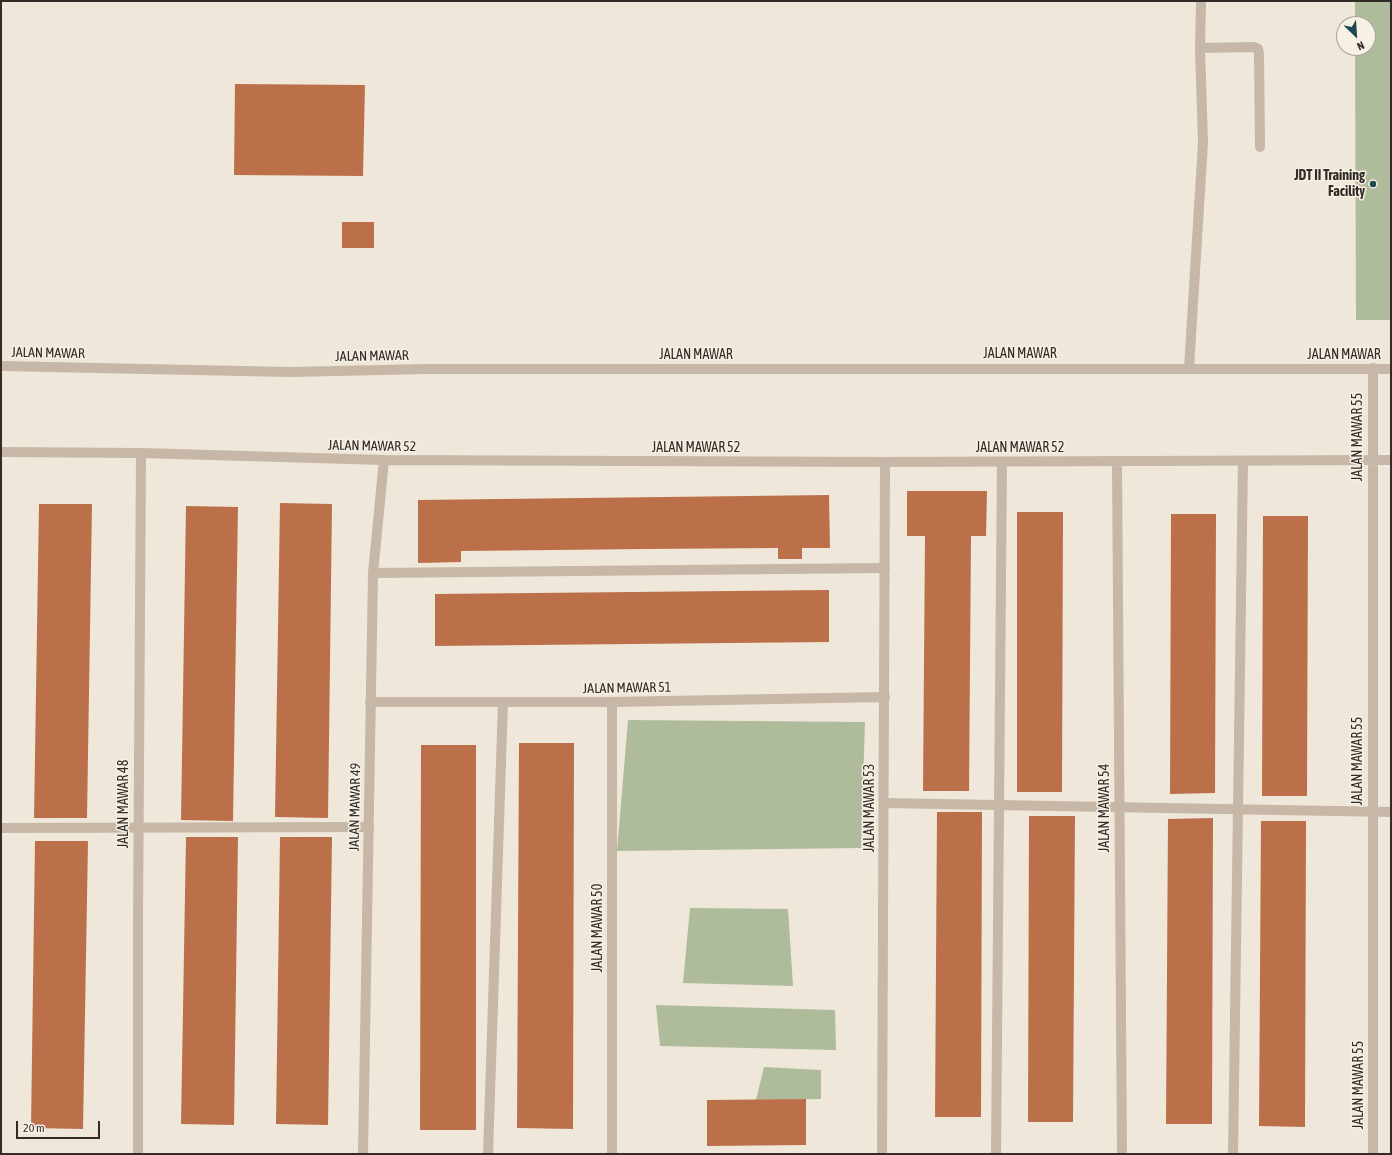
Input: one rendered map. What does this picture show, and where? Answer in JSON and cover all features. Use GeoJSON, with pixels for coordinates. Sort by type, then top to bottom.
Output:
{"type":"FeatureCollection","features":[{"type":"Feature","properties":{"kind":"street"},"geometry":{"type":"LineString","coordinates":[[1189,368],[1203,143],[1200,48],[1201,1]]}},
{"type":"Feature","properties":{"kind":"street"},"geometry":{"type":"LineString","coordinates":[[1200,48],[1254,47],[1258,49],[1260,147]]}},
{"type":"Feature","properties":{"kind":"street","name":"JALAN MAWAR"},"geometry":{"type":"LineString","coordinates":[[1,366],[290,372],[435,369],[1391,369]]}},
{"type":"Feature","properties":{"kind":"street","name":"JALAN MAWAR 55"},"geometry":{"type":"LineString","coordinates":[[1373,368],[1373,1154]]}},
{"type":"Feature","properties":{"kind":"street","name":"JALAN MAWAR 52"},"geometry":{"type":"LineString","coordinates":[[1,452],[384,460],[1117,462],[1391,460]]}},
{"type":"Feature","properties":{"kind":"street","name":"JALAN MAWAR 48"},"geometry":{"type":"LineString","coordinates":[[138,1154],[138,827],[141,454]]}},
{"type":"Feature","properties":{"kind":"street","name":"JALAN MAWAR 49"},"geometry":{"type":"LineString","coordinates":[[363,1154],[373,574],[384,460]]}},
{"type":"Feature","properties":{"kind":"street"},"geometry":{"type":"LineString","coordinates":[[1233,1154],[1243,461]]}},
{"type":"Feature","properties":{"kind":"street","name":"JALAN MAWAR 53"},"geometry":{"type":"LineString","coordinates":[[882,1154],[885,462]]}},
{"type":"Feature","properties":{"kind":"street"},"geometry":{"type":"LineString","coordinates":[[996,1154],[1002,462]]}},
{"type":"Feature","properties":{"kind":"street","name":"JALAN MAWAR 54"},"geometry":{"type":"LineString","coordinates":[[1117,462],[1122,1154]]}},
{"type":"Feature","properties":{"kind":"street"},"geometry":{"type":"LineString","coordinates":[[373,574],[885,568]]}},
{"type":"Feature","properties":{"kind":"street","name":"JALAN MAWAR 51"},"geometry":{"type":"LineString","coordinates":[[370,702],[612,702],[885,698]]}},
{"type":"Feature","properties":{"kind":"street"},"geometry":{"type":"LineString","coordinates":[[488,1154],[502,702]]}},
{"type":"Feature","properties":{"kind":"street","name":"JALAN MAWAR 50"},"geometry":{"type":"LineString","coordinates":[[612,702],[612,1154]]}},
{"type":"Feature","properties":{"kind":"street"},"geometry":{"type":"LineString","coordinates":[[884,803],[1391,812]]}},
{"type":"Feature","properties":{"kind":"street"},"geometry":{"type":"LineString","coordinates":[[1,828],[369,827]]}},
{"type":"Feature","properties":{"kind":"green space","name":"JDT II Training Facility"},"geometry":{"type":"Polygon","coordinates":[[[1355,1],[1391,1],[1391,320],[1356,320],[1355,56],[1376,56],[1376,16],[1355,16],[1355,1]]]}},
{"type":"Feature","properties":{"kind":"green space"},"geometry":{"type":"Polygon","coordinates":[[[628,720],[865,722],[861,848],[617,851],[628,720]]]}},
{"type":"Feature","properties":{"kind":"green space"},"geometry":{"type":"Polygon","coordinates":[[[690,908],[788,909],[793,986],[683,983],[690,908]]]}},
{"type":"Feature","properties":{"kind":"green space"},"geometry":{"type":"Polygon","coordinates":[[[656,1005],[835,1010],[836,1050],[660,1046],[656,1005]]]}},
{"type":"Feature","properties":{"kind":"green space"},"geometry":{"type":"Polygon","coordinates":[[[764,1067],[821,1070],[821,1099],[756,1100],[764,1067]]]}},
{"type":"Feature","properties":{"kind":"building"},"geometry":{"type":"Polygon","coordinates":[[[235,84],[365,85],[363,176],[234,175],[235,84]]]}},
{"type":"Feature","properties":{"kind":"building"},"geometry":{"type":"Polygon","coordinates":[[[342,222],[374,222],[374,248],[342,248],[342,222]]]}},
{"type":"Feature","properties":{"kind":"building"},"geometry":{"type":"Polygon","coordinates":[[[907,491],[987,491],[986,536],[971,536],[969,791],[923,791],[925,536],[907,536],[907,491]]]}},
{"type":"Feature","properties":{"kind":"building"},"geometry":{"type":"Polygon","coordinates":[[[829,495],[830,548],[802,548],[802,559],[778,559],[778,548],[646,549],[461,551],[461,562],[418,563],[418,500],[829,495]]]}},
{"type":"Feature","properties":{"kind":"building"},"geometry":{"type":"Polygon","coordinates":[[[280,503],[332,504],[328,818],[275,817],[280,503]]]}},
{"type":"Feature","properties":{"kind":"building"},"geometry":{"type":"Polygon","coordinates":[[[39,504],[92,504],[87,818],[34,818],[39,504]]]}},
{"type":"Feature","properties":{"kind":"building"},"geometry":{"type":"Polygon","coordinates":[[[186,506],[238,507],[233,821],[181,820],[186,506]]]}},
{"type":"Feature","properties":{"kind":"building"},"geometry":{"type":"Polygon","coordinates":[[[1017,512],[1063,512],[1062,792],[1017,792],[1017,512]]]}},
{"type":"Feature","properties":{"kind":"building"},"geometry":{"type":"Polygon","coordinates":[[[1171,514],[1216,514],[1215,793],[1170,794],[1171,514]]]}},
{"type":"Feature","properties":{"kind":"building"},"geometry":{"type":"Polygon","coordinates":[[[1263,516],[1308,516],[1307,796],[1262,796],[1263,516]]]}},
{"type":"Feature","properties":{"kind":"building"},"geometry":{"type":"Polygon","coordinates":[[[829,590],[829,642],[435,646],[435,594],[829,590]]]}},
{"type":"Feature","properties":{"kind":"building"},"geometry":{"type":"Polygon","coordinates":[[[519,743],[574,743],[573,1129],[517,1128],[519,743]]]}},
{"type":"Feature","properties":{"kind":"building"},"geometry":{"type":"Polygon","coordinates":[[[421,745],[476,745],[476,1130],[420,1130],[421,745]]]}},
{"type":"Feature","properties":{"kind":"building"},"geometry":{"type":"Polygon","coordinates":[[[937,812],[982,812],[981,1117],[935,1117],[937,812]]]}},
{"type":"Feature","properties":{"kind":"building"},"geometry":{"type":"Polygon","coordinates":[[[1029,816],[1075,816],[1073,1122],[1028,1122],[1029,816]]]}},
{"type":"Feature","properties":{"kind":"building"},"geometry":{"type":"Polygon","coordinates":[[[1213,818],[1212,1124],[1166,1124],[1168,819],[1213,818]]]}},
{"type":"Feature","properties":{"kind":"building"},"geometry":{"type":"Polygon","coordinates":[[[1261,821],[1306,821],[1305,1127],[1259,1126],[1261,821]]]}},
{"type":"Feature","properties":{"kind":"building"},"geometry":{"type":"Polygon","coordinates":[[[186,837],[238,837],[234,1125],[181,1124],[186,837]]]}},
{"type":"Feature","properties":{"kind":"building"},"geometry":{"type":"Polygon","coordinates":[[[280,837],[332,837],[328,1125],[276,1124],[280,837]]]}},
{"type":"Feature","properties":{"kind":"building"},"geometry":{"type":"Polygon","coordinates":[[[35,841],[88,841],[83,1129],[31,1128],[35,841]]]}},
{"type":"Feature","properties":{"kind":"building"},"geometry":{"type":"Polygon","coordinates":[[[806,1099],[806,1145],[707,1146],[707,1100],[806,1099]]]}},
{"type":"Feature","properties":{"kind":"place","name":"JDT II Training Facility"},"geometry":{"type":"Point","coordinates":[1373,184]}}]}
